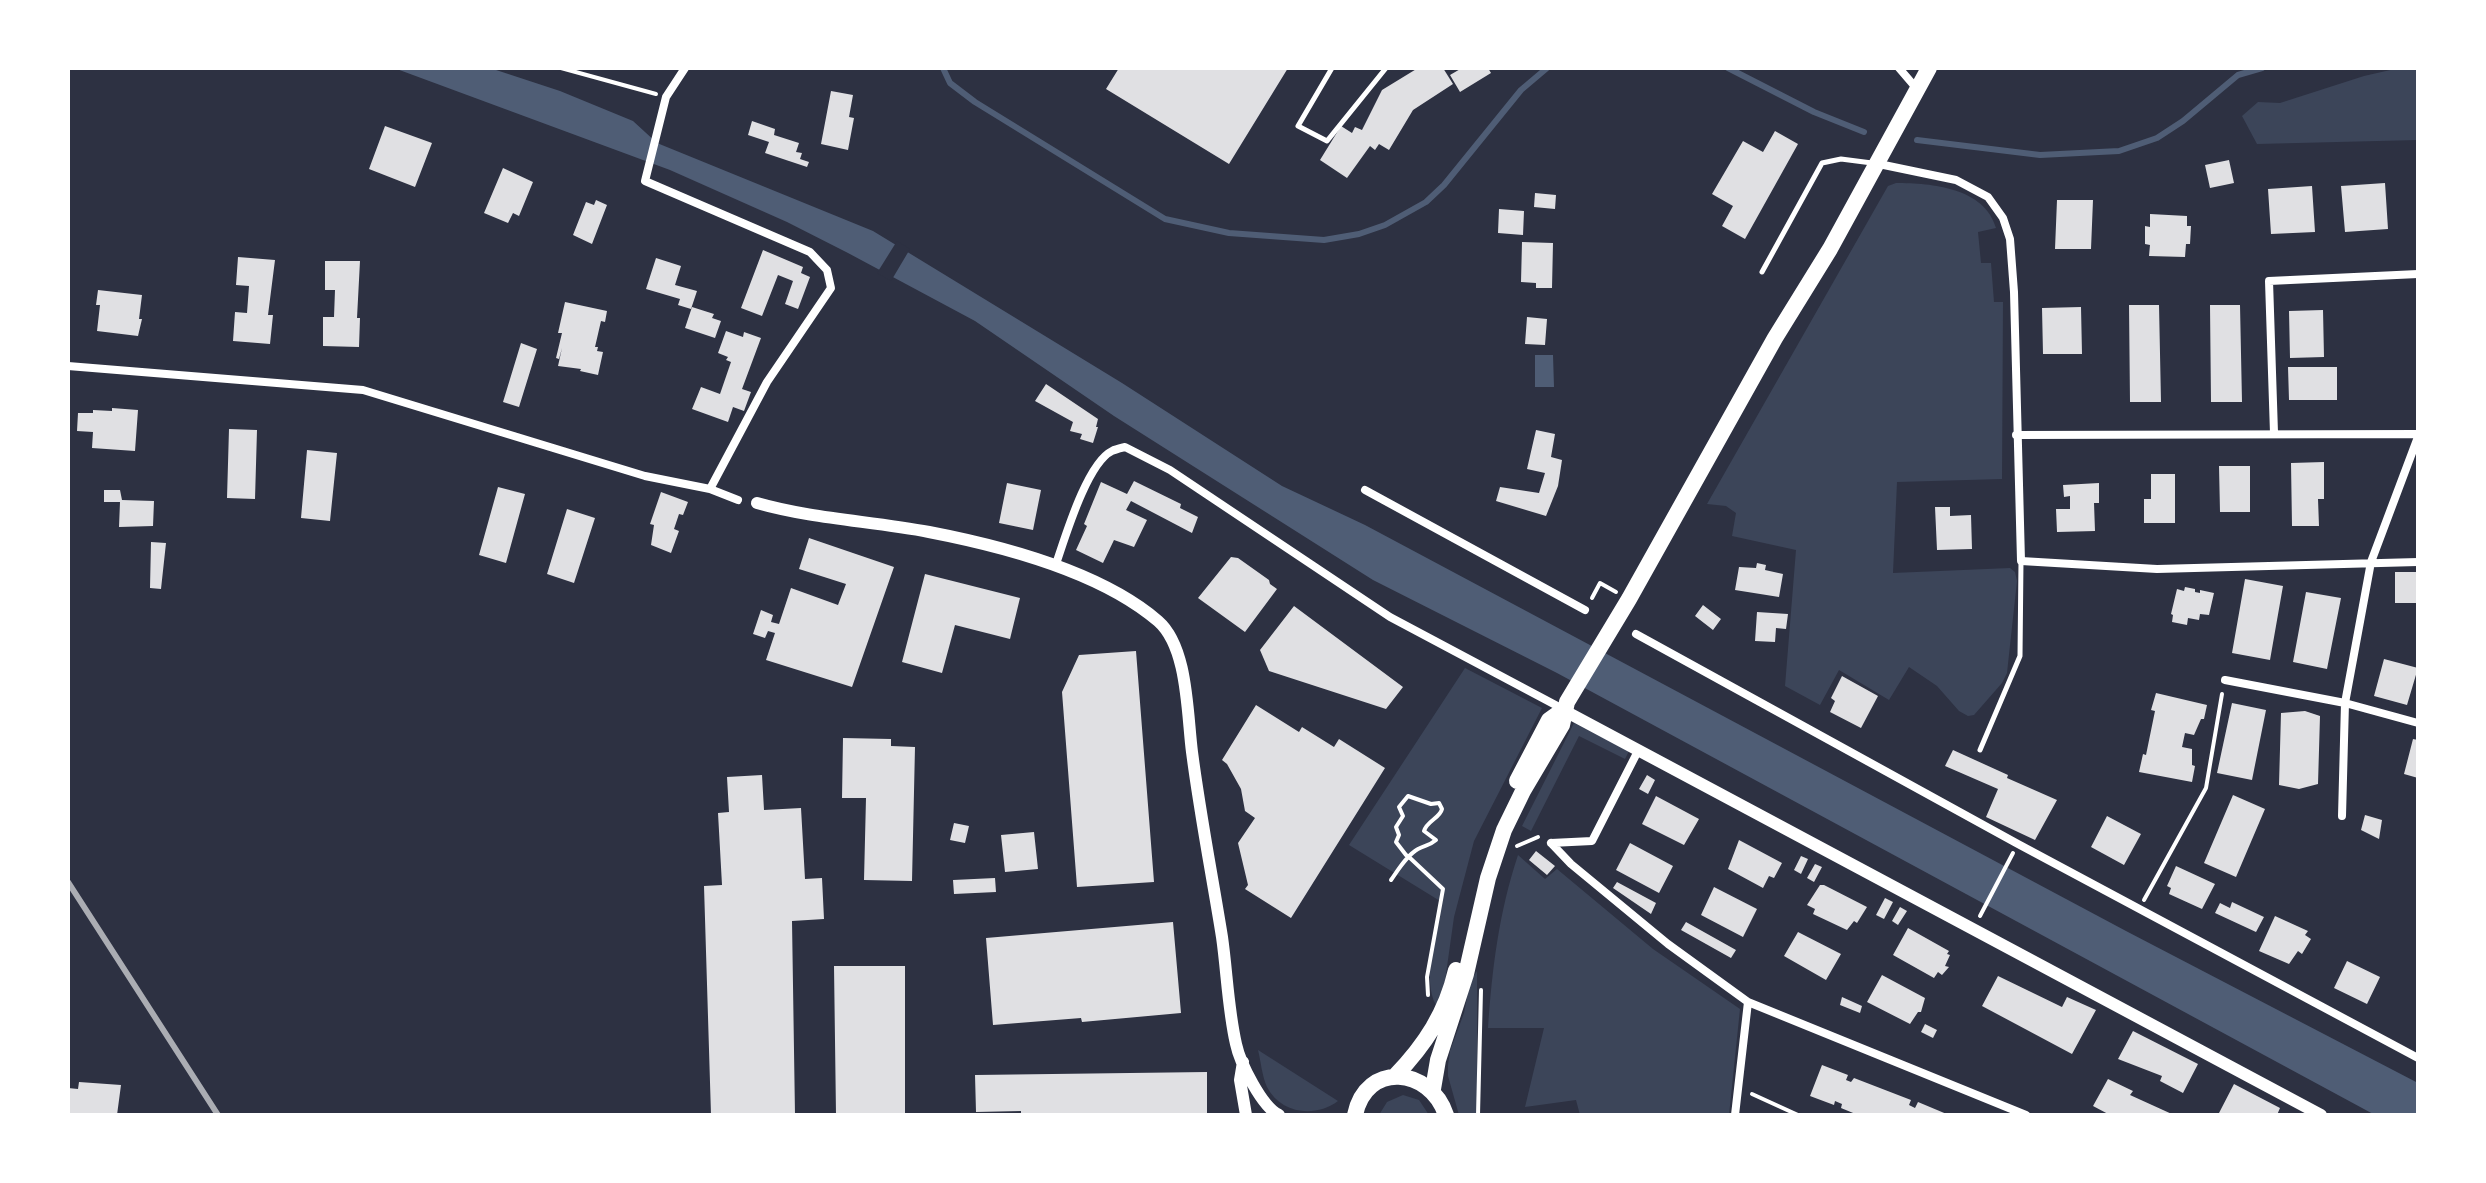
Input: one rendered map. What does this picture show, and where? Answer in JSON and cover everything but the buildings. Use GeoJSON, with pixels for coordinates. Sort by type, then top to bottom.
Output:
{"type":"FeatureCollection","features":[{"type":"Feature","properties":{"kind":"main road"},"geometry":{"type":"LineString","coordinates":[[1352,1113],[1370,1087],[1395,1076],[1428,1039],[1443,1011],[1477,885],[1512,790],[1549,720],[1565,706],[1627,602],[1775,338],[1879,164],[1929,68]]}},
{"type":"Feature","properties":{"kind":"main road"},"geometry":{"type":"LineString","coordinates":[[1433,1089],[1438,1060],[1466,974],[1488,878],[1504,830],[1562,725],[1565,706]]}},
{"type":"Feature","properties":{"kind":"main road"},"geometry":{"type":"LineString","coordinates":[[1395,1076],[1409,1077],[1433,1089],[1446,1115]]}},
{"type":"Feature","properties":{"kind":"street"},"geometry":{"type":"LineString","coordinates":[[685,68],[666,102],[645,181],[810,252],[827,270],[831,288],[767,382],[710,489]]}},
{"type":"Feature","properties":{"kind":"street"},"geometry":{"type":"LineString","coordinates":[[1899,68],[1918,89]]}},
{"type":"Feature","properties":{"kind":"street"},"geometry":{"type":"LineString","coordinates":[[1879,164],[1956,180],[1988,197],[2003,218],[2010,239],[2014,292],[2021,561],[2157,569],[2418,562]]}},
{"type":"Feature","properties":{"kind":"street"},"geometry":{"type":"LineString","coordinates":[[2274,433],[2269,281],[2418,274]]}},
{"type":"Feature","properties":{"kind":"street"},"geometry":{"type":"LineString","coordinates":[[68,366],[363,390],[645,476],[710,489],[738,500]]}},
{"type":"Feature","properties":{"kind":"street"},"geometry":{"type":"LineString","coordinates":[[2016,435],[2274,433],[2418,436],[2371,562],[2345,703],[2342,816]]}},
{"type":"Feature","properties":{"kind":"street"},"geometry":{"type":"LineString","coordinates":[[1056,564],[1068,522],[1097,468],[1110,451],[1125,447],[1170,470],[1390,617],[1565,706],[1639,749],[2321,1115]]}},
{"type":"Feature","properties":{"kind":"street"},"geometry":{"type":"LineString","coordinates":[[1365,490],[1585,610]]}},
{"type":"Feature","properties":{"kind":"street"},"geometry":{"type":"LineString","coordinates":[[757,503],[787,512],[930,532],[1056,564],[1109,588],[1157,619],[1172,635],[1182,671],[1202,831],[1221,935],[1236,1046],[1271,1111],[1279,1115]]}},
{"type":"Feature","properties":{"kind":"street"},"geometry":{"type":"LineString","coordinates":[[1636,634],[2018,844],[2418,1058]]}},
{"type":"Feature","properties":{"kind":"street"},"geometry":{"type":"LineString","coordinates":[[2225,680],[2345,703],[2418,723]]}},
{"type":"Feature","properties":{"kind":"street"},"geometry":{"type":"LineString","coordinates":[[1551,843],[1592,841],[1639,749]]}},
{"type":"Feature","properties":{"kind":"street"},"geometry":{"type":"LineString","coordinates":[[1551,843],[1571,864],[1668,944],[1748,1002],[2026,1115]]}},
{"type":"Feature","properties":{"kind":"street"},"geometry":{"type":"LineString","coordinates":[[1735,1115],[1748,1002]]}},
{"type":"Feature","properties":{"kind":"street"},"geometry":{"type":"LineString","coordinates":[[1243,1062],[1240,1080],[1246,1115]]}},
{"type":"Feature","properties":{"kind":"lane"},"geometry":{"type":"LineString","coordinates":[[1332,68],[1298,126],[1327,141],[1386,68]]}},
{"type":"Feature","properties":{"kind":"lane"},"geometry":{"type":"LineString","coordinates":[[1762,272],[1822,163],[1841,159],[1879,164]]}},
{"type":"Feature","properties":{"kind":"lane"},"geometry":{"type":"LineString","coordinates":[[1980,750],[2020,656],[2021,561]]}},
{"type":"Feature","properties":{"kind":"path"},"geometry":{"type":"LineString","coordinates":[[561,68],[666,102]]}},
{"type":"Feature","properties":{"kind":"path"},"geometry":{"type":"LineString","coordinates":[[1585,610],[1600,583],[1627,602]]}},
{"type":"Feature","properties":{"kind":"path"},"geometry":{"type":"LineString","coordinates":[[2139,909],[2206,788],[2225,680]]}},
{"type":"Feature","properties":{"kind":"path"},"geometry":{"type":"LineString","coordinates":[[1391,880],[1409,857],[1417,849],[1430,846],[1436,840],[1424,831],[1425,826],[1441,813],[1439,803],[1431,804],[1408,796],[1399,807],[1403,816],[1396,827],[1399,835],[1396,842],[1409,857],[1443,889],[1427,977],[1429,998]]}},
{"type":"Feature","properties":{"kind":"path"},"geometry":{"type":"LineString","coordinates":[[1512,859],[1517,846],[1539,837],[1551,843]]}},
{"type":"Feature","properties":{"kind":"path"},"geometry":{"type":"LineString","coordinates":[[1974,928],[2018,844]]}},
{"type":"Feature","properties":{"kind":"path"},"geometry":{"type":"LineString","coordinates":[[1478,1115],[1481,983]]}},
{"type":"Feature","properties":{"kind":"path"},"geometry":{"type":"LineString","coordinates":[[1738,1088],[1798,1115]]}},
{"type":"Feature","properties":{"kind":"shaded area"},"geometry":{"type":"Polygon","coordinates":[[[394,68],[490,68],[560,91],[633,121],[657,143],[873,231],[1122,383],[1282,486],[1365,525],[2126,931],[2418,1083],[2418,1115],[2375,1115],[1557,673],[1373,580],[1114,416],[975,321],[848,253],[670,170],[394,68]]]}},
{"type":"Feature","properties":{"kind":"shaded area"},"geometry":{"type":"Polygon","coordinates":[[[2399,68],[2418,68],[2418,140],[2257,144],[2242,116],[2258,102],[2280,103],[2399,68]]]}},
{"type":"Feature","properties":{"kind":"shaded area"},"geometry":{"type":"Polygon","coordinates":[[[1896,183],[1925,184],[1969,196],[1981,204],[1996,228],[1978,232],[1981,263],[1991,263],[1994,302],[2003,302],[2002,479],[1897,482],[1893,573],[2010,568],[2015,572],[2017,581],[2007,673],[1974,715],[1968,716],[1959,711],[1937,686],[1909,667],[1889,700],[1839,670],[1820,705],[1785,686],[1796,550],[1732,536],[1736,513],[1726,506],[1707,504],[1888,186],[1896,183]]]}},
{"type":"Feature","properties":{"kind":"shaded area"},"geometry":{"type":"Polygon","coordinates":[[[1535,355],[1553,355],[1554,387],[1535,387],[1535,355]]]}},
{"type":"Feature","properties":{"kind":"shaded area"},"geometry":{"type":"Polygon","coordinates":[[[1465,668],[1542,708],[1474,841],[1454,917],[1445,981],[1436,1005],[1430,969],[1440,901],[1349,845],[1465,668]]]}},
{"type":"Feature","properties":{"kind":"shaded area"},"geometry":{"type":"Polygon","coordinates":[[[1574,723],[1629,751],[1625,759],[1579,736],[1531,831],[1522,826],[1574,723]]]}},
{"type":"Feature","properties":{"kind":"shaded area"},"geometry":{"type":"Polygon","coordinates":[[[1518,855],[1545,879],[1557,869],[1653,949],[1740,1009],[1729,1115],[1580,1115],[1576,1100],[1525,1107],[1544,1028],[1488,1028],[1497,941],[1518,855]]]}},
{"type":"Feature","properties":{"kind":"shaded area"},"geometry":{"type":"Polygon","coordinates":[[[1477,971],[1477,1115],[1459,1115],[1448,1065],[1470,982],[1477,971]]]}},
{"type":"Feature","properties":{"kind":"shaded area"},"geometry":{"type":"Polygon","coordinates":[[[1258,1050],[1338,1101],[1309,1111],[1281,1103],[1267,1087],[1258,1050]]]}},
{"type":"Feature","properties":{"kind":"shaded area"},"geometry":{"type":"Polygon","coordinates":[[[1403,1095],[1419,1100],[1429,1115],[1379,1115],[1387,1102],[1403,1095]]]}},
{"type":"Feature","properties":{"kind":"pier"},"geometry":{"type":"Polygon","coordinates":[[[897,241],[910,249],[891,281],[877,273],[897,241]]]}},
{"type":"Feature","properties":{"kind":"waterway"},"geometry":{"type":"LineString","coordinates":[[943,68],[950,83],[975,102],[1165,219],[1229,233],[1324,240],[1359,234],[1385,225],[1426,202],[1444,185],[1521,90],[1547,68]]}},
{"type":"Feature","properties":{"kind":"waterway"},"geometry":{"type":"LineString","coordinates":[[1728,68],[1814,112],[1864,132]]}},
{"type":"Feature","properties":{"kind":"waterway"},"geometry":{"type":"LineString","coordinates":[[1917,140],[2040,155],[2119,151],[2157,138],[2183,121],[2238,75],[2262,68]]}},
{"type":"Feature","properties":{"kind":"railway"},"geometry":{"type":"LineString","coordinates":[[68,882],[218,1115]]}}]}
